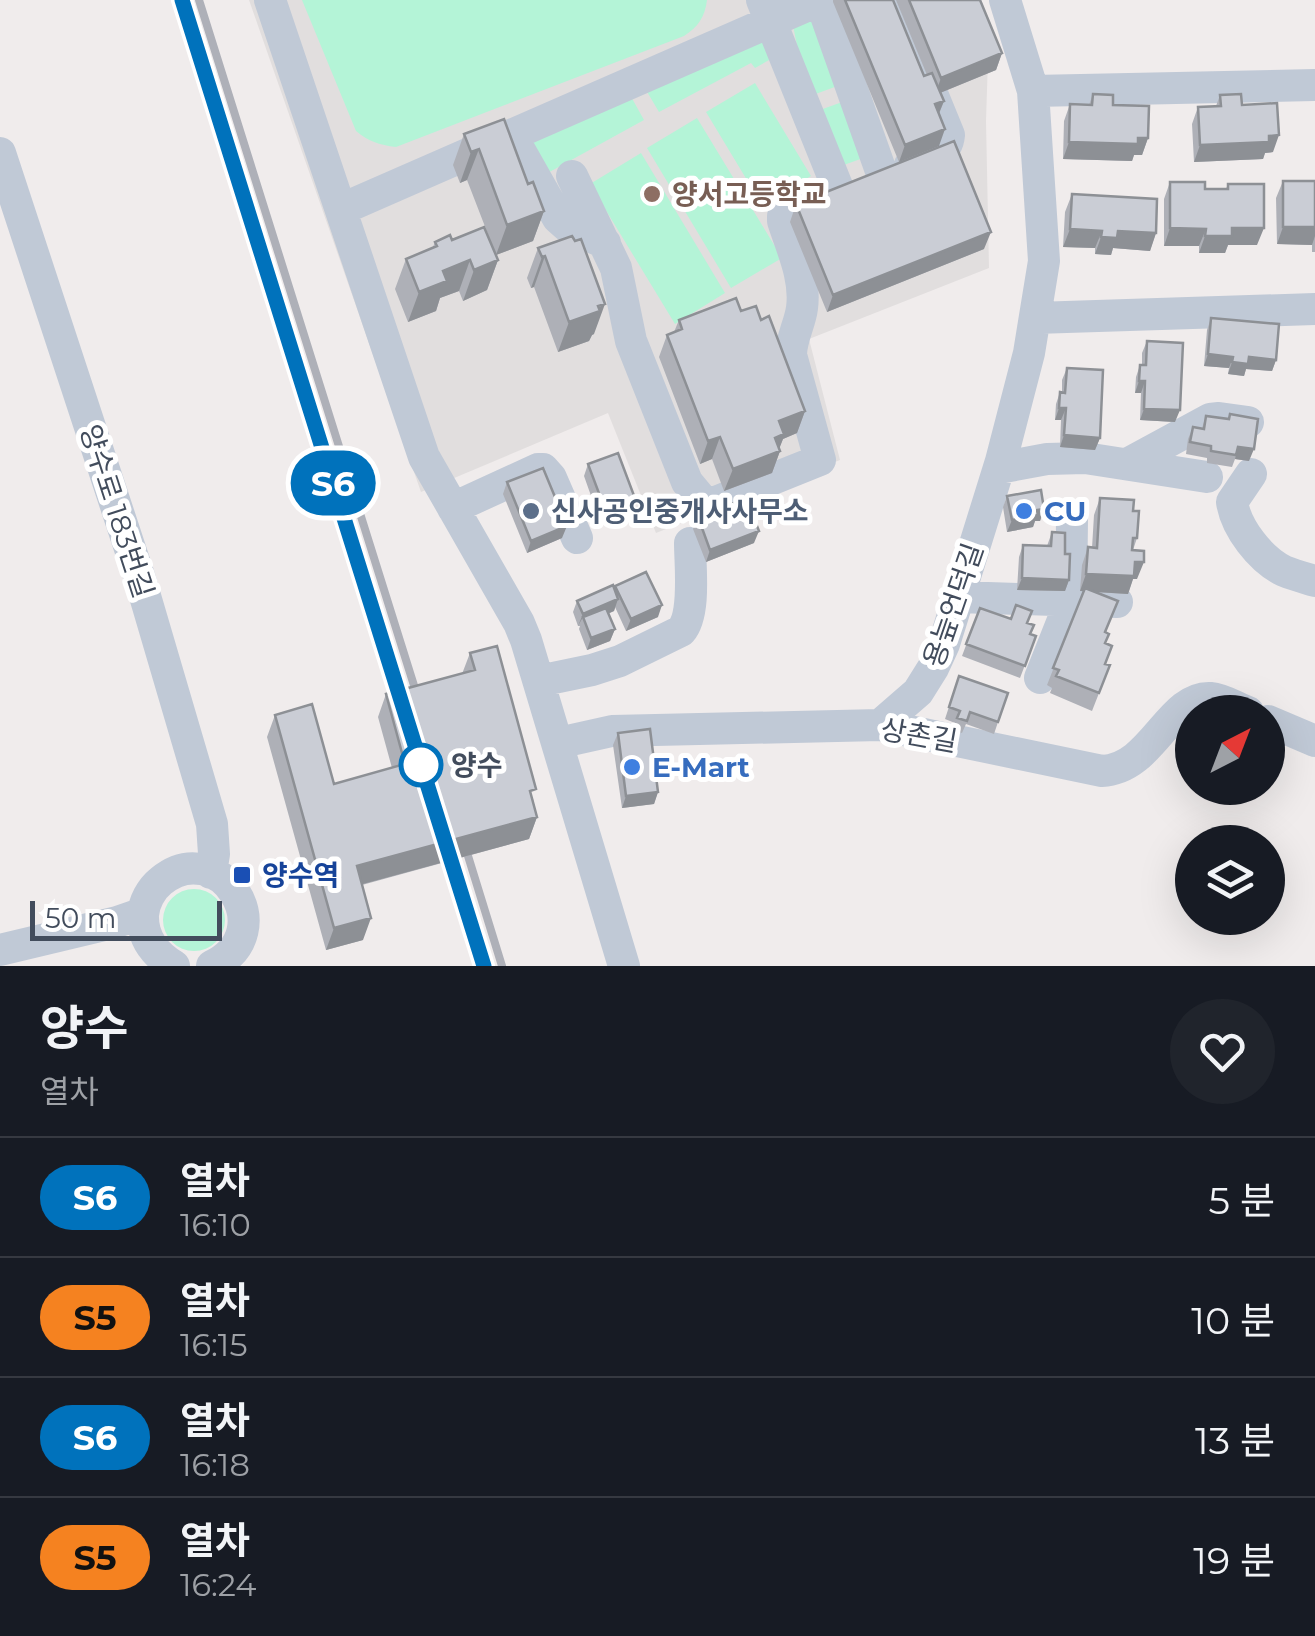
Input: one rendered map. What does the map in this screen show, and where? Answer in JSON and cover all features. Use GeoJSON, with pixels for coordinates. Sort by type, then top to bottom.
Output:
{"type":"FeatureCollection","features":[{"type":"Feature","properties":{"kind":"street"},"geometry":{"type":"LineString","coordinates":[[270,0],[424,457],[519,623],[624,966]]}},
{"type":"Feature","properties":{"kind":"street"},"geometry":{"type":"LineString","coordinates":[[572,176],[616,268],[632,341],[687,482],[702,500],[713,503],[820,460],[791,355],[803,294],[802,278],[783,216],[790,208],[937,155],[949,141],[931,91],[918,76],[886,0]]}},
{"type":"Feature","properties":{"kind":"street","name":"용늪언덕길"},"geometry":{"type":"LineString","coordinates":[[880,725],[918,692],[944,644],[998,468],[1035,318],[1044,261],[1033,91],[1004,0]]}},
{"type":"Feature","properties":{"kind":"street"},"geometry":{"type":"LineString","coordinates":[[342,209],[511,135],[766,11],[823,7],[882,174]]}},
{"type":"Feature","properties":{"kind":"street"},"geometry":{"type":"LineString","coordinates":[[766,11],[839,190]]}},
{"type":"Feature","properties":{"kind":"street"},"geometry":{"type":"LineString","coordinates":[[1033,91],[1315,84]]}},
{"type":"Feature","properties":{"kind":"street"},"geometry":{"type":"LineString","coordinates":[[511,135],[558,218],[605,243]]}},
{"type":"Feature","properties":{"kind":"street","name":"양수로 183번길"},"geometry":{"type":"LineString","coordinates":[[0,153],[8,206],[134,560],[212,824],[214,854],[210,873]]}},
{"type":"Feature","properties":{"kind":"street"},"geometry":{"type":"LineString","coordinates":[[1035,318],[1315,309]]}},
{"type":"Feature","properties":{"kind":"street"},"geometry":{"type":"LineString","coordinates":[[1127,464],[1210,419],[1257,424]]}},
{"type":"Feature","properties":{"kind":"street"},"geometry":{"type":"LineString","coordinates":[[998,468],[1065,458],[1207,477]]}},
{"type":"Feature","properties":{"kind":"street"},"geometry":{"type":"LineString","coordinates":[[454,508],[543,469],[552,478],[578,538]]}},
{"type":"Feature","properties":{"kind":"street"},"geometry":{"type":"LineString","coordinates":[[1251,474],[1232,502],[1235,516],[1266,559],[1282,570],[1315,581]]}},
{"type":"Feature","properties":{"kind":"street"},"geometry":{"type":"LineString","coordinates":[[1040,678],[1071,600],[1072,520]]}},
{"type":"Feature","properties":{"kind":"street"},"geometry":{"type":"LineString","coordinates":[[539,680],[620,662],[681,631],[690,614],[690,542]]}},
{"type":"Feature","properties":{"kind":"street"},"geometry":{"type":"LineString","coordinates":[[958,597],[1117,602]]}},
{"type":"Feature","properties":{"kind":"street","name":"상촌길"},"geometry":{"type":"LineString","coordinates":[[558,743],[612,731],[880,725],[1102,771],[1126,766],[1175,716]]}},
{"type":"Feature","properties":{"kind":"street"},"geometry":{"type":"LineString","coordinates":[[1285,729],[1315,742]]}},
{"type":"Feature","properties":{"kind":"street"},"geometry":{"type":"LineString","coordinates":[[174,966],[160,958],[150,945],[143,913],[157,884],[170,874],[202,870],[218,875],[231,886],[244,917],[235,948],[214,966]]}},
{"type":"Feature","properties":{"kind":"street"},"geometry":{"type":"LineString","coordinates":[[0,950],[143,913]]}},
{"type":"Feature","properties":{"kind":"shaded area","name":"양서고등학교"},"geometry":{"type":"Polygon","coordinates":[[[249,0],[971,0],[988,59],[989,268],[809,339],[840,460],[656,533],[608,413],[421,492],[249,0]]]}},
{"type":"Feature","properties":{"kind":"green space"},"geometry":{"type":"Polygon","coordinates":[[[302,0],[707,0],[700,21],[684,36],[396,147],[374,142],[356,131],[302,0]]]}},
{"type":"Feature","properties":{"kind":"green space"},"geometry":{"type":"Polygon","coordinates":[[[815,10],[840,85],[813,95],[793,25],[815,10]]]}},
{"type":"Feature","properties":{"kind":"green space"},"geometry":{"type":"Polygon","coordinates":[[[766,30],[778,55],[755,68],[751,63],[659,112],[643,85],[766,30]]]}},
{"type":"Feature","properties":{"kind":"green space"},"geometry":{"type":"Polygon","coordinates":[[[755,83],[811,176],[762,205],[706,112],[755,83]]]}},
{"type":"Feature","properties":{"kind":"green space"},"geometry":{"type":"Polygon","coordinates":[[[629,93],[644,120],[544,175],[526,142],[629,93]]]}},
{"type":"Feature","properties":{"kind":"green space"},"geometry":{"type":"Polygon","coordinates":[[[845,101],[866,157],[841,166],[820,110],[845,101]]]}},
{"type":"Feature","properties":{"kind":"green space"},"geometry":{"type":"Polygon","coordinates":[[[697,118],[782,258],[731,288],[647,148],[697,118]]]}},
{"type":"Feature","properties":{"kind":"green space"},"geometry":{"type":"Polygon","coordinates":[[[641,153],[725,293],[675,324],[590,184],[641,153]]]}},
{"type":"Feature","properties":{"kind":"green space"},"geometry":{"type":"Polygon","coordinates":[[[194,889],[216,898],[225,920],[216,942],[194,951],[172,942],[163,920],[172,898],[194,889]]]}},
{"type":"Feature","properties":{"kind":"building"},"geometry":{"type":"Polygon","coordinates":[[[845,0],[893,0],[924,76],[932,73],[944,101],[935,104],[945,129],[905,145],[845,0]]]}},
{"type":"Feature","properties":{"kind":"building"},"geometry":{"type":"Polygon","coordinates":[[[909,0],[980,0],[1002,53],[941,78],[909,0]]]}},
{"type":"Feature","properties":{"kind":"building"},"geometry":{"type":"Polygon","coordinates":[[[1093,94],[1113,95],[1113,105],[1149,106],[1148,138],[1138,138],[1138,144],[1069,142],[1070,104],[1092,105],[1093,94]]]}},
{"type":"Feature","properties":{"kind":"building"},"geometry":{"type":"Polygon","coordinates":[[[1241,94],[1242,105],[1277,103],[1279,135],[1269,136],[1269,142],[1200,145],[1198,107],[1221,106],[1220,95],[1241,94]]]}},
{"type":"Feature","properties":{"kind":"building"},"geometry":{"type":"Polygon","coordinates":[[[504,119],[528,184],[533,182],[544,211],[507,225],[479,149],[471,152],[464,134],[504,119]]]}},
{"type":"Feature","properties":{"kind":"building"},"geometry":{"type":"Polygon","coordinates":[[[954,141],[991,232],[833,295],[796,204],[954,141]]]}},
{"type":"Feature","properties":{"kind":"building"},"geometry":{"type":"Polygon","coordinates":[[[1283,181],[1315,181],[1315,227],[1283,227],[1283,181]]]}},
{"type":"Feature","properties":{"kind":"building"},"geometry":{"type":"Polygon","coordinates":[[[1170,182],[1205,182],[1205,189],[1228,189],[1228,184],[1264,184],[1264,228],[1232,228],[1232,236],[1205,236],[1206,229],[1170,228],[1170,182]]]}},
{"type":"Feature","properties":{"kind":"building"},"geometry":{"type":"Polygon","coordinates":[[[1072,194],[1157,199],[1156,233],[1118,231],[1117,238],[1101,237],[1102,231],[1070,229],[1072,194]]]}},
{"type":"Feature","properties":{"kind":"building"},"geometry":{"type":"Polygon","coordinates":[[[484,227],[498,260],[474,270],[470,260],[443,271],[447,281],[419,292],[406,259],[437,246],[435,242],[450,235],[452,240],[484,227]]]}},
{"type":"Feature","properties":{"kind":"building"},"geometry":{"type":"Polygon","coordinates":[[[572,236],[575,241],[581,239],[605,304],[598,306],[600,311],[569,322],[545,256],[538,248],[572,236]]]}},
{"type":"Feature","properties":{"kind":"building"},"geometry":{"type":"Polygon","coordinates":[[[736,298],[741,311],[756,306],[761,320],[769,316],[805,411],[779,421],[784,434],[775,438],[780,451],[733,469],[720,437],[708,441],[667,335],[682,329],[679,320],[736,298]]]}},
{"type":"Feature","properties":{"kind":"building"},"geometry":{"type":"Polygon","coordinates":[[[1211,318],[1279,324],[1276,360],[1249,357],[1248,364],[1232,362],[1233,357],[1208,354],[1211,318]]]}},
{"type":"Feature","properties":{"kind":"building"},"geometry":{"type":"Polygon","coordinates":[[[1147,341],[1183,343],[1180,410],[1144,409],[1145,381],[1139,381],[1140,365],[1146,365],[1147,341]]]}},
{"type":"Feature","properties":{"kind":"building"},"geometry":{"type":"Polygon","coordinates":[[[1067,368],[1103,370],[1100,438],[1064,435],[1066,408],[1059,408],[1067,368]]]}},
{"type":"Feature","properties":{"kind":"building"},"geometry":{"type":"Polygon","coordinates":[[[1230,414],[1258,419],[1254,449],[1238,447],[1236,455],[1190,442],[1193,427],[1204,429],[1206,416],[1229,419],[1230,414]]]}},
{"type":"Feature","properties":{"kind":"building"},"geometry":{"type":"Polygon","coordinates":[[[618,453],[636,501],[606,512],[588,464],[618,453]]]}},
{"type":"Feature","properties":{"kind":"building"},"geometry":{"type":"Polygon","coordinates":[[[543,468],[567,526],[531,541],[507,482],[543,468]]]}},
{"type":"Feature","properties":{"kind":"building"},"geometry":{"type":"Polygon","coordinates":[[[1041,490],[1044,509],[1037,510],[1038,515],[1012,520],[1007,496],[1041,490]]]}},
{"type":"Feature","properties":{"kind":"building"},"geometry":{"type":"Polygon","coordinates":[[[746,498],[759,531],[710,550],[698,517],[746,498]]]}},
{"type":"Feature","properties":{"kind":"building"},"geometry":{"type":"Polygon","coordinates":[[[1100,498],[1134,500],[1133,511],[1139,511],[1132,550],[1144,551],[1144,562],[1135,562],[1134,576],[1086,574],[1088,547],[1097,548],[1100,498]]]}},
{"type":"Feature","properties":{"kind":"building"},"geometry":{"type":"Polygon","coordinates":[[[1052,532],[1065,533],[1065,554],[1070,554],[1069,580],[1022,578],[1023,545],[1051,546],[1052,532]]]}},
{"type":"Feature","properties":{"kind":"building"},"geometry":{"type":"Polygon","coordinates":[[[646,572],[662,605],[631,619],[615,586],[646,572]]]}},
{"type":"Feature","properties":{"kind":"building"},"geometry":{"type":"Polygon","coordinates":[[[613,585],[618,599],[583,614],[577,601],[613,585]]]}},
{"type":"Feature","properties":{"kind":"building"},"geometry":{"type":"Polygon","coordinates":[[[1085,588],[1118,601],[1105,632],[1109,634],[1105,643],[1112,646],[1105,664],[1110,665],[1099,693],[1056,676],[1059,670],[1053,668],[1085,588]]]}},
{"type":"Feature","properties":{"kind":"building"},"geometry":{"type":"Polygon","coordinates":[[[1016,605],[1032,611],[1027,623],[1034,625],[1030,634],[1036,636],[1025,666],[966,644],[980,608],[1011,619],[1016,605]]]}},
{"type":"Feature","properties":{"kind":"building"},"geometry":{"type":"Polygon","coordinates":[[[606,608],[615,629],[591,638],[583,617],[606,608]]]}},
{"type":"Feature","properties":{"kind":"building"},"geometry":{"type":"Polygon","coordinates":[[[497,646],[536,789],[530,791],[537,817],[357,866],[371,918],[334,928],[275,715],[312,704],[334,784],[405,764],[386,694],[475,670],[470,653],[497,646]]]}},
{"type":"Feature","properties":{"kind":"building"},"geometry":{"type":"Polygon","coordinates":[[[959,676],[1008,693],[998,722],[970,712],[967,721],[957,718],[960,711],[949,707],[959,676]]]}},
{"type":"Feature","properties":{"kind":"building"},"geometry":{"type":"Polygon","coordinates":[[[650,729],[658,792],[626,796],[618,733],[650,729]]]}},
{"type":"Feature","properties":{"kind":"railway"},"geometry":{"type":"LineString","coordinates":[[182,0],[407,718]]}},
{"type":"Feature","properties":{"kind":"railway"},"geometry":{"type":"LineString","coordinates":[[199,0],[422,711]]}},
{"type":"Feature","properties":{"kind":"railway"},"geometry":{"type":"LineString","coordinates":[[460,830],[502,966]]}},
{"type":"Feature","properties":{"kind":"railway"},"geometry":{"type":"LineString","coordinates":[[443,832],[484,966]]}},
{"type":"Feature","properties":{"kind":"train","name":"S6"},"geometry":{"type":"LineString","coordinates":[[182,0],[484,966]]}},
{"type":"Feature","properties":{"kind":"place","name":"양서고등학교"},"geometry":{"type":"Point","coordinates":[652,194]}},
{"type":"Feature","properties":{"kind":"place","name":"신사공인중개사사무소"},"geometry":{"type":"Point","coordinates":[531,511]}},
{"type":"Feature","properties":{"kind":"place","name":"CU"},"geometry":{"type":"Point","coordinates":[1024,511]}},
{"type":"Feature","properties":{"kind":"place","name":"양수"},"geometry":{"type":"Point","coordinates":[421,765]}},
{"type":"Feature","properties":{"kind":"place","name":"E-Mart"},"geometry":{"type":"Point","coordinates":[632,767]}},
{"type":"Feature","properties":{"kind":"place","name":"양수역"},"geometry":{"type":"Point","coordinates":[242,875]}}]}
